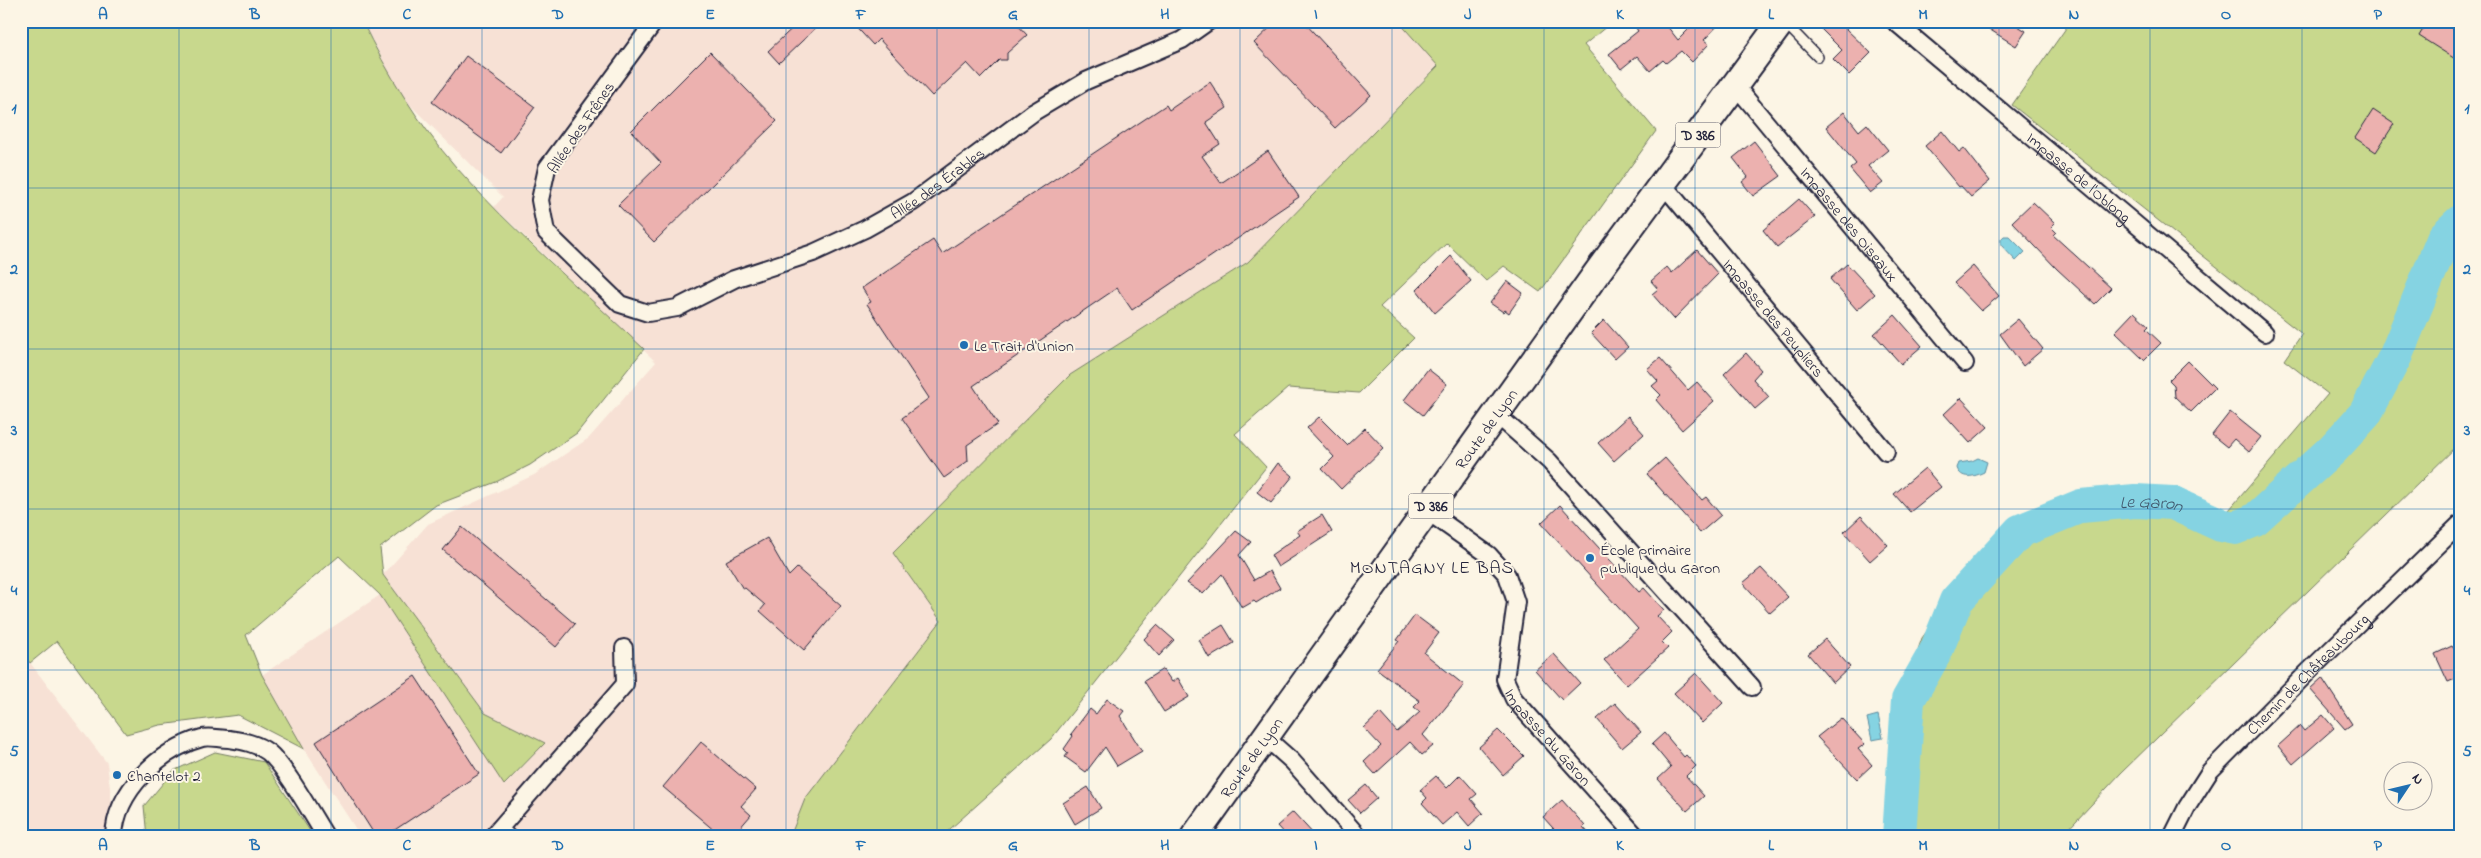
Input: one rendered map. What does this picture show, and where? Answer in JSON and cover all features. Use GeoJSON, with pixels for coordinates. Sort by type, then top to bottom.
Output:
{"type":"FeatureCollection","features":[{"type":"Feature","properties":{"kind":"main road","name":"Route de Lyon"},"geometry":{"type":"LineString","coordinates":[[1194,837],[1496,414],[1782,21]]}},
{"type":"Feature","properties":{"kind":"street","name":"Allée des Frênes"},"geometry":{"type":"LineString","coordinates":[[648,313],[620,304],[546,232],[540,200],[547,168],[655,21]]}},
{"type":"Feature","properties":{"kind":"street","name":"Allée des Érables"},"geometry":{"type":"LineString","coordinates":[[648,313],[677,308],[734,279],[813,253],[865,229],[913,202],[1034,112],[1068,91],[1095,77],[1182,40],[1209,21]]}},
{"type":"Feature","properties":{"kind":"street","name":"Impasse de l'Oblong"},"geometry":{"type":"LineString","coordinates":[[1894,21],[2265,333]]}},
{"type":"Feature","properties":{"kind":"street","name":"Impasse des Oiseaux"},"geometry":{"type":"LineString","coordinates":[[1735,85],[1965,363]]}},
{"type":"Feature","properties":{"kind":"street","name":"Impasse des Peupliers"},"geometry":{"type":"LineString","coordinates":[[1662,184],[1886,452]]}},
{"type":"Feature","properties":{"kind":"street"},"geometry":{"type":"LineString","coordinates":[[1496,414],[1549,461],[1752,687]]}},
{"type":"Feature","properties":{"kind":"street","name":"Impasse du Garon"},"geometry":{"type":"LineString","coordinates":[[1427,511],[1489,555],[1507,575],[1516,602],[1505,679],[1514,699],[1637,837]]}},
{"type":"Feature","properties":{"kind":"street","name":"Chemin de Châteaubourg"},"geometry":{"type":"LineString","coordinates":[[2172,837],[2187,806],[2210,771],[2308,672],[2460,524]]}},
{"type":"Feature","properties":{"kind":"street"},"geometry":{"type":"LineString","coordinates":[[502,833],[625,684],[624,648]]}},
{"type":"Feature","properties":{"kind":"street"},"geometry":{"type":"LineString","coordinates":[[114,837],[115,821],[132,788],[151,768],[179,746],[204,737],[246,741],[268,752],[287,776],[326,837]]}},
{"type":"Feature","properties":{"kind":"street"},"geometry":{"type":"LineString","coordinates":[[1265,737],[1292,761],[1359,837]]}},
{"type":"Feature","properties":{"kind":"lane"},"geometry":{"type":"LineString","coordinates":[[1782,21],[1818,56]]}},
{"type":"Feature","properties":{"kind":"shaded area"},"geometry":{"type":"Polygon","coordinates":[[[362,21],[1398,21],[1438,65],[1248,262],[1070,375],[893,553],[941,621],[805,799],[790,837],[361,837],[304,749],[262,675],[380,595],[505,785],[545,743],[485,713],[383,575],[428,524],[534,475],[589,438],[656,362],[494,207],[503,197],[403,98],[362,21]]]}},
{"type":"Feature","properties":{"kind":"shaded area"},"geometry":{"type":"Polygon","coordinates":[[[21,651],[107,763],[116,837],[21,837],[21,651]]]}},
{"type":"Feature","properties":{"kind":"green space"},"geometry":{"type":"Polygon","coordinates":[[[21,21],[362,21],[404,97],[456,167],[524,237],[644,349],[577,433],[530,465],[496,482],[436,505],[380,548],[383,575],[485,713],[545,743],[504,785],[380,595],[339,556],[246,635],[262,675],[304,749],[238,715],[160,725],[126,734],[57,641],[30,663],[21,651],[21,21]]]}},
{"type":"Feature","properties":{"kind":"green space"},"geometry":{"type":"Polygon","coordinates":[[[1398,21],[1613,21],[1584,45],[1656,131],[1540,292],[1504,266],[1486,281],[1447,243],[1380,307],[1414,338],[1359,393],[1288,388],[1235,434],[1266,467],[1051,739],[941,837],[790,837],[805,799],[941,621],[893,553],[1070,375],[1248,262],[1438,66],[1398,21]]]}},
{"type":"Feature","properties":{"kind":"green space"},"geometry":{"type":"Polygon","coordinates":[[[2071,21],[2460,21],[2460,443],[2121,773],[2061,837],[1885,837],[1892,815],[1900,701],[1922,638],[1963,580],[2019,522],[2091,496],[2163,492],[2223,517],[2328,394],[2284,360],[2302,334],[2012,105],[2071,21]]]}},
{"type":"Feature","properties":{"kind":"green space"},"geometry":{"type":"Polygon","coordinates":[[[215,752],[264,762],[314,837],[147,837],[144,806],[173,771],[215,752]]]}},
{"type":"Feature","properties":{"kind":"water"},"geometry":{"type":"Polygon","coordinates":[[[2004,236],[2009,236],[2025,252],[2016,261],[2001,245],[2001,239],[2004,236]]]}},
{"type":"Feature","properties":{"kind":"water"},"geometry":{"type":"Polygon","coordinates":[[[1978,458],[1987,462],[1984,472],[1965,476],[1959,472],[1957,468],[1959,463],[1978,458]]]}},
{"type":"Feature","properties":{"kind":"water"},"geometry":{"type":"Polygon","coordinates":[[[1878,715],[1883,738],[1872,740],[1867,718],[1878,715]]]}},
{"type":"Feature","properties":{"kind":"building"},"geometry":{"type":"Polygon","coordinates":[[[800,21],[823,21],[779,63],[768,51],[800,21]]]}},
{"type":"Feature","properties":{"kind":"building"},"geometry":{"type":"Polygon","coordinates":[[[851,21],[1014,21],[1027,35],[1007,53],[1007,60],[999,60],[981,78],[967,63],[932,96],[879,39],[873,45],[851,21]]]}},
{"type":"Feature","properties":{"kind":"building"},"geometry":{"type":"Polygon","coordinates":[[[1277,21],[1303,21],[1371,95],[1335,128],[1254,43],[1277,21]]]}},
{"type":"Feature","properties":{"kind":"building"},"geometry":{"type":"Polygon","coordinates":[[[1631,21],[1663,21],[1678,40],[1697,21],[1722,21],[1704,40],[1709,44],[1692,62],[1681,51],[1666,63],[1663,60],[1650,71],[1637,56],[1621,69],[1609,54],[1638,31],[1631,21]]]}},
{"type":"Feature","properties":{"kind":"building"},"geometry":{"type":"Polygon","coordinates":[[[1813,21],[1852,21],[1845,28],[1871,53],[1849,75],[1833,59],[1842,50],[1813,21]]]}},
{"type":"Feature","properties":{"kind":"building"},"geometry":{"type":"Polygon","coordinates":[[[1976,21],[2010,21],[2026,31],[2016,46],[1976,21]]]}},
{"type":"Feature","properties":{"kind":"building"},"geometry":{"type":"Polygon","coordinates":[[[2428,21],[2441,21],[2460,34],[2460,62],[2419,36],[2428,21]]]}},
{"type":"Feature","properties":{"kind":"building"},"geometry":{"type":"Polygon","coordinates":[[[710,52],[777,121],[654,242],[618,205],[661,163],[631,131],[710,52]]]}},
{"type":"Feature","properties":{"kind":"building"},"geometry":{"type":"Polygon","coordinates":[[[466,56],[535,107],[501,153],[432,102],[466,56]]]}},
{"type":"Feature","properties":{"kind":"building"},"geometry":{"type":"Polygon","coordinates":[[[1210,82],[1227,108],[1206,122],[1220,144],[1202,156],[1221,183],[1268,151],[1299,197],[1132,310],[1117,288],[973,386],[998,424],[967,445],[968,461],[944,478],[902,418],[929,398],[867,304],[871,302],[862,288],[933,240],[942,254],[1166,105],[1169,110],[1210,82]]]}},
{"type":"Feature","properties":{"kind":"building"},"geometry":{"type":"Polygon","coordinates":[[[2373,110],[2394,124],[2376,152],[2355,138],[2373,110]]]}},
{"type":"Feature","properties":{"kind":"building"},"geometry":{"type":"Polygon","coordinates":[[[1844,112],[1859,131],[1867,124],[1888,150],[1868,166],[1883,183],[1870,193],[1850,169],[1856,164],[1826,127],[1844,112]]]}},
{"type":"Feature","properties":{"kind":"building"},"geometry":{"type":"Polygon","coordinates":[[[1942,131],[1959,152],[1964,148],[1990,181],[1971,197],[1961,186],[1959,187],[1925,146],[1942,131]]]}},
{"type":"Feature","properties":{"kind":"building"},"geometry":{"type":"Polygon","coordinates":[[[1754,141],[1781,176],[1753,196],[1742,182],[1748,177],[1733,158],[1754,141]]]}},
{"type":"Feature","properties":{"kind":"building"},"geometry":{"type":"Polygon","coordinates":[[[1799,199],[1815,217],[1777,247],[1763,230],[1799,199]]]}},
{"type":"Feature","properties":{"kind":"building"},"geometry":{"type":"Polygon","coordinates":[[[2033,202],[2055,223],[2051,227],[2056,232],[2053,235],[2111,288],[2095,304],[2057,269],[2012,222],[2033,202]]]}},
{"type":"Feature","properties":{"kind":"building"},"geometry":{"type":"Polygon","coordinates":[[[1697,250],[1718,274],[1674,319],[1652,294],[1658,289],[1651,281],[1667,267],[1672,273],[1697,250]]]}},
{"type":"Feature","properties":{"kind":"building"},"geometry":{"type":"Polygon","coordinates":[[[1451,256],[1471,281],[1435,313],[1417,290],[1451,256]]]}},
{"type":"Feature","properties":{"kind":"building"},"geometry":{"type":"Polygon","coordinates":[[[1847,264],[1875,294],[1857,310],[1830,279],[1847,264]]]}},
{"type":"Feature","properties":{"kind":"building"},"geometry":{"type":"Polygon","coordinates":[[[1973,266],[1999,296],[1981,311],[1954,283],[1973,266]]]}},
{"type":"Feature","properties":{"kind":"building"},"geometry":{"type":"Polygon","coordinates":[[[1507,281],[1523,293],[1509,313],[1505,310],[1503,312],[1490,303],[1507,281]]]}},
{"type":"Feature","properties":{"kind":"building"},"geometry":{"type":"Polygon","coordinates":[[[2134,312],[2149,326],[2146,329],[2161,343],[2144,360],[2115,332],[2134,312]]]}},
{"type":"Feature","properties":{"kind":"building"},"geometry":{"type":"Polygon","coordinates":[[[1895,315],[1922,346],[1901,364],[1874,334],[1895,315]]]}},
{"type":"Feature","properties":{"kind":"building"},"geometry":{"type":"Polygon","coordinates":[[[2018,319],[2043,349],[2023,366],[2000,334],[2018,319]]]}},
{"type":"Feature","properties":{"kind":"building"},"geometry":{"type":"Polygon","coordinates":[[[1604,320],[1628,347],[1615,359],[1591,333],[1604,320]]]}},
{"type":"Feature","properties":{"kind":"building"},"geometry":{"type":"Polygon","coordinates":[[[1746,353],[1761,370],[1753,379],[1769,397],[1755,409],[1724,374],[1746,353]]]}},
{"type":"Feature","properties":{"kind":"building"},"geometry":{"type":"Polygon","coordinates":[[[1660,358],[1688,390],[1697,382],[1714,401],[1682,430],[1656,400],[1661,395],[1652,386],[1658,381],[1647,369],[1660,358]]]}},
{"type":"Feature","properties":{"kind":"building"},"geometry":{"type":"Polygon","coordinates":[[[2188,361],[2215,388],[2191,412],[2175,397],[2174,385],[2169,380],[2188,361]]]}},
{"type":"Feature","properties":{"kind":"building"},"geometry":{"type":"Polygon","coordinates":[[[1428,369],[1447,384],[1423,415],[1404,400],[1428,369]]]}},
{"type":"Feature","properties":{"kind":"building"},"geometry":{"type":"Polygon","coordinates":[[[1961,398],[1988,427],[1970,443],[1944,414],[1961,398]]]}},
{"type":"Feature","properties":{"kind":"building"},"geometry":{"type":"Polygon","coordinates":[[[2230,412],[2261,437],[2249,452],[2234,439],[2227,447],[2212,435],[2230,412]]]}},
{"type":"Feature","properties":{"kind":"building"},"geometry":{"type":"Polygon","coordinates":[[[1628,416],[1644,434],[1614,461],[1598,443],[1628,416]]]}},
{"type":"Feature","properties":{"kind":"building"},"geometry":{"type":"Polygon","coordinates":[[[1319,417],[1347,445],[1365,428],[1384,448],[1341,489],[1322,469],[1334,457],[1307,428],[1319,417]]]}},
{"type":"Feature","properties":{"kind":"building"},"geometry":{"type":"Polygon","coordinates":[[[1665,458],[1702,500],[1706,497],[1721,515],[1700,533],[1647,474],[1665,458]]]}},
{"type":"Feature","properties":{"kind":"building"},"geometry":{"type":"Polygon","coordinates":[[[1278,463],[1293,476],[1271,503],[1257,492],[1278,463]]]}},
{"type":"Feature","properties":{"kind":"building"},"geometry":{"type":"Polygon","coordinates":[[[1925,468],[1941,487],[1910,512],[1894,494],[1925,468]]]}},
{"type":"Feature","properties":{"kind":"building"},"geometry":{"type":"Polygon","coordinates":[[[1560,505],[1639,592],[1644,588],[1664,610],[1657,616],[1672,632],[1662,642],[1668,648],[1627,685],[1604,660],[1638,629],[1541,523],[1560,505]]]}},
{"type":"Feature","properties":{"kind":"building"},"geometry":{"type":"Polygon","coordinates":[[[1322,515],[1332,532],[1278,567],[1271,555],[1300,535],[1297,531],[1322,515]]]}},
{"type":"Feature","properties":{"kind":"building"},"geometry":{"type":"Polygon","coordinates":[[[1861,516],[1888,545],[1870,561],[1844,532],[1861,516]]]}},
{"type":"Feature","properties":{"kind":"building"},"geometry":{"type":"Polygon","coordinates":[[[462,527],[575,624],[556,647],[443,550],[462,527]]]}},
{"type":"Feature","properties":{"kind":"building"},"geometry":{"type":"Polygon","coordinates":[[[1236,531],[1251,542],[1239,555],[1254,580],[1270,571],[1280,588],[1256,603],[1254,601],[1242,608],[1222,574],[1203,594],[1187,583],[1236,531]]]}},
{"type":"Feature","properties":{"kind":"building"},"geometry":{"type":"Polygon","coordinates":[[[767,538],[789,576],[797,568],[841,606],[804,650],[760,611],[765,605],[745,588],[743,589],[726,561],[767,538]]]}},
{"type":"Feature","properties":{"kind":"building"},"geometry":{"type":"Polygon","coordinates":[[[1761,568],[1788,597],[1770,613],[1743,583],[1761,568]]]}},
{"type":"Feature","properties":{"kind":"building"},"geometry":{"type":"Polygon","coordinates":[[[1415,615],[1439,633],[1424,653],[1464,685],[1423,735],[1433,746],[1422,755],[1410,742],[1375,774],[1364,762],[1381,746],[1364,728],[1380,713],[1397,732],[1420,712],[1414,707],[1420,701],[1377,669],[1399,641],[1397,640],[1415,615]]]}},
{"type":"Feature","properties":{"kind":"building"},"geometry":{"type":"Polygon","coordinates":[[[1157,625],[1174,640],[1159,656],[1144,639],[1157,625]]]}},
{"type":"Feature","properties":{"kind":"building"},"geometry":{"type":"Polygon","coordinates":[[[1223,625],[1234,643],[1209,658],[1199,640],[1223,625]]]}},
{"type":"Feature","properties":{"kind":"building"},"geometry":{"type":"Polygon","coordinates":[[[1825,639],[1850,667],[1833,683],[1808,654],[1825,639]]]}},
{"type":"Feature","properties":{"kind":"building"},"geometry":{"type":"Polygon","coordinates":[[[2452,646],[2454,649],[2460,646],[2460,677],[2448,682],[2435,654],[2452,646]]]}},
{"type":"Feature","properties":{"kind":"building"},"geometry":{"type":"Polygon","coordinates":[[[1554,654],[1580,683],[1562,700],[1535,670],[1554,654]]]}},
{"type":"Feature","properties":{"kind":"building"},"geometry":{"type":"Polygon","coordinates":[[[1163,669],[1172,682],[1178,678],[1189,697],[1164,712],[1144,681],[1163,669]]]}},
{"type":"Feature","properties":{"kind":"building"},"geometry":{"type":"Polygon","coordinates":[[[1696,673],[1723,703],[1702,723],[1674,693],[1696,673]]]}},
{"type":"Feature","properties":{"kind":"building"},"geometry":{"type":"Polygon","coordinates":[[[415,676],[479,774],[384,837],[376,837],[316,742],[415,676]]]}},
{"type":"Feature","properties":{"kind":"building"},"geometry":{"type":"Polygon","coordinates":[[[2322,678],[2352,724],[2345,729],[2310,689],[2322,678]]]}},
{"type":"Feature","properties":{"kind":"building"},"geometry":{"type":"Polygon","coordinates":[[[1107,699],[1124,711],[1120,716],[1142,751],[1117,766],[1105,747],[1086,772],[1065,757],[1068,753],[1064,749],[1073,736],[1071,734],[1090,709],[1096,714],[1107,699]]]}},
{"type":"Feature","properties":{"kind":"building"},"geometry":{"type":"Polygon","coordinates":[[[1615,703],[1641,732],[1622,748],[1597,719],[1615,703]]]}},
{"type":"Feature","properties":{"kind":"building"},"geometry":{"type":"Polygon","coordinates":[[[2323,715],[2334,728],[2293,764],[2278,746],[2300,726],[2304,731],[2323,715]]]}},
{"type":"Feature","properties":{"kind":"building"},"geometry":{"type":"Polygon","coordinates":[[[1841,718],[1865,744],[1858,749],[1872,765],[1857,779],[1817,737],[1841,718]]]}},
{"type":"Feature","properties":{"kind":"building"},"geometry":{"type":"Polygon","coordinates":[[[1498,730],[1524,756],[1503,775],[1479,747],[1498,730]]]}},
{"type":"Feature","properties":{"kind":"building"},"geometry":{"type":"Polygon","coordinates":[[[1664,733],[1684,757],[1686,755],[1696,766],[1686,776],[1704,796],[1687,811],[1658,779],[1671,767],[1652,744],[1664,733]]]}},
{"type":"Feature","properties":{"kind":"building"},"geometry":{"type":"Polygon","coordinates":[[[701,742],[756,789],[741,806],[751,815],[732,837],[722,837],[663,787],[701,742]]]}},
{"type":"Feature","properties":{"kind":"building"},"geometry":{"type":"Polygon","coordinates":[[[1460,775],[1477,794],[1471,799],[1483,813],[1469,826],[1457,812],[1442,825],[1422,803],[1427,798],[1420,790],[1436,776],[1447,788],[1460,775]]]}},
{"type":"Feature","properties":{"kind":"building"},"geometry":{"type":"Polygon","coordinates":[[[1366,785],[1377,798],[1360,813],[1348,800],[1366,785]]]}},
{"type":"Feature","properties":{"kind":"building"},"geometry":{"type":"Polygon","coordinates":[[[1088,787],[1101,808],[1075,824],[1063,803],[1088,787]]]}},
{"type":"Feature","properties":{"kind":"building"},"geometry":{"type":"Polygon","coordinates":[[[1562,800],[1592,837],[1561,837],[1543,817],[1562,800]]]}},
{"type":"Feature","properties":{"kind":"building"},"geometry":{"type":"Polygon","coordinates":[[[1293,812],[1316,837],[1287,837],[1277,826],[1293,812]]]}},
{"type":"Feature","properties":{"kind":"waterway","name":"Le Garon"},"geometry":{"type":"LineString","coordinates":[[1899,837],[1908,700],[1936,651],[1956,601],[2020,531],[2081,506],[2135,501],[2173,503],[2221,525],[2235,528],[2255,520],[2332,450],[2365,414],[2396,355],[2444,237],[2460,222]]}},
{"type":"Feature","properties":{"kind":"place","name":"Le Trait d'Union"},"geometry":{"type":"Point","coordinates":[964,345]}},
{"type":"Feature","properties":{"kind":"place","name":"École primaire publique du Garon"},"geometry":{"type":"Point","coordinates":[1590,558]}},
{"type":"Feature","properties":{"kind":"place","name":"Chantelot 2"},"geometry":{"type":"Point","coordinates":[117,775]}},
{"type":"Feature","properties":{"kind":"district","name":"MONTAGNY LE BAS"},"geometry":{"type":"Point","coordinates":[1432,567]}}]}
